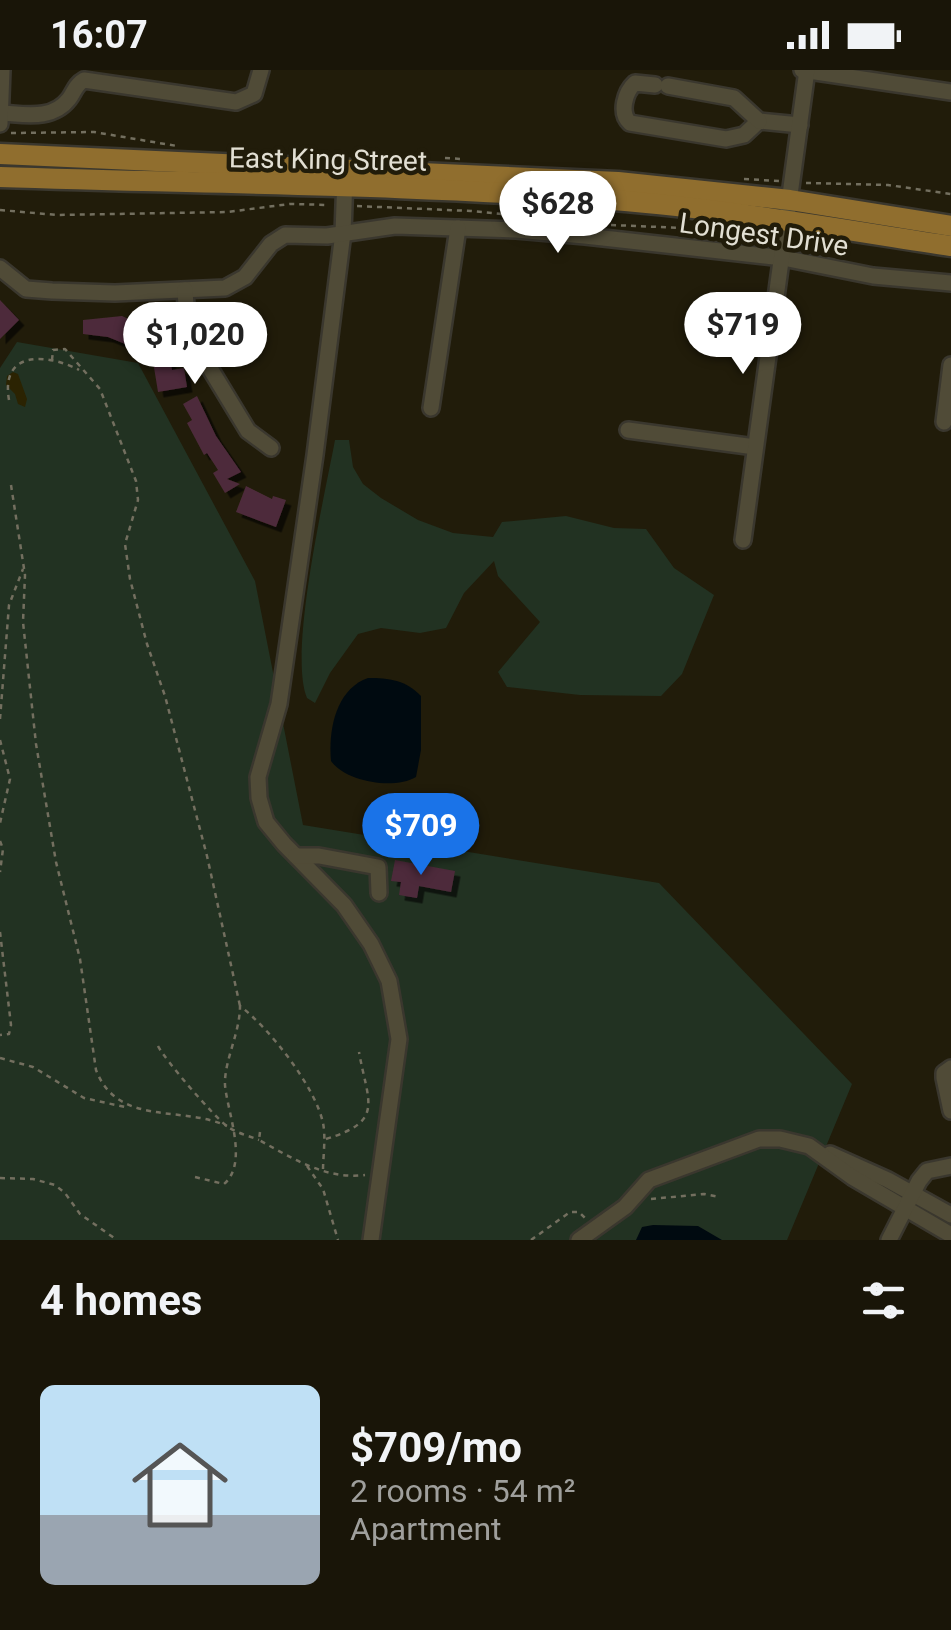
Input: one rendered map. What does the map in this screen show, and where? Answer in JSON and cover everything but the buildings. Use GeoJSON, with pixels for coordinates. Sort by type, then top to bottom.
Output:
{"type":"FeatureCollection","features":[{"type":"Feature","properties":{"kind":"main road","name":"East King Street"},"geometry":{"type":"LineString","coordinates":[[0,154],[345,178],[442,189],[789,210],[951,226]]}},
{"type":"Feature","properties":{"kind":"main road","name":"East King Street"},"geometry":{"type":"LineString","coordinates":[[0,177],[345,178]]}},
{"type":"Feature","properties":{"kind":"main road","name":"East King Street"},"geometry":{"type":"LineString","coordinates":[[789,210],[951,246]]}},
{"type":"Feature","properties":{"kind":"street"},"geometry":{"type":"LineString","coordinates":[[2,70],[0,117],[47,114],[66,102],[84,80],[236,102],[254,94],[260,70]]}},
{"type":"Feature","properties":{"kind":"street"},"geometry":{"type":"LineString","coordinates":[[743,540],[805,70],[951,92]]}},
{"type":"Feature","properties":{"kind":"street"},"geometry":{"type":"LineString","coordinates":[[759,121],[744,135],[726,139],[636,126],[626,119],[624,112],[628,90],[636,76],[662,86],[734,98],[759,121],[800,126]]}},
{"type":"Feature","properties":{"kind":"street"},"geometry":{"type":"LineString","coordinates":[[345,178],[343,233],[279,704],[258,777],[266,822],[344,905],[372,944],[389,981],[399,1039],[371,1240]]}},
{"type":"Feature","properties":{"kind":"street","name":"Longest Drive"},"geometry":{"type":"LineString","coordinates":[[2,275],[26,289],[52,292],[231,286],[245,277],[271,244],[284,236],[395,226],[584,236],[783,258],[872,276],[951,283]]}},
{"type":"Feature","properties":{"kind":"street"},"geometry":{"type":"LineString","coordinates":[[431,408],[458,228]]}},
{"type":"Feature","properties":{"kind":"street"},"geometry":{"type":"LineString","coordinates":[[185,290],[187,321],[194,342],[248,431],[270,448]]}},
{"type":"Feature","properties":{"kind":"street"},"geometry":{"type":"LineString","coordinates":[[944,422],[951,365]]}},
{"type":"Feature","properties":{"kind":"street"},"geometry":{"type":"LineString","coordinates":[[628,430],[755,447]]}},
{"type":"Feature","properties":{"kind":"street"},"geometry":{"type":"LineString","coordinates":[[296,856],[378,867],[378,892]]}},
{"type":"Feature","properties":{"kind":"street"},"geometry":{"type":"LineString","coordinates":[[951,1068],[944,1072],[951,1111]]}},
{"type":"Feature","properties":{"kind":"street"},"geometry":{"type":"LineString","coordinates":[[585,1236],[632,1199],[649,1180],[760,1139],[809,1146],[855,1163],[951,1215]]}},
{"type":"Feature","properties":{"kind":"street"},"geometry":{"type":"LineString","coordinates":[[809,1146],[852,1178],[951,1235]]}},
{"type":"Feature","properties":{"kind":"street"},"geometry":{"type":"LineString","coordinates":[[889,1240],[927,1171],[951,1166]]}},
{"type":"Feature","properties":{"kind":"path"},"geometry":{"type":"LineString","coordinates":[[806,183],[888,185],[951,194]]}},
{"type":"Feature","properties":{"kind":"path"},"geometry":{"type":"LineString","coordinates":[[811,240],[858,259]]}},
{"type":"Feature","properties":{"kind":"path"},"geometry":{"type":"LineString","coordinates":[[52,360],[51,352],[61,348],[75,359],[104,396],[136,480],[138,500],[125,544],[130,579],[166,696],[240,1006],[225,1080],[235,1130],[233,1165],[228,1182],[219,1184],[195,1177]]}},
{"type":"Feature","properties":{"kind":"path"},"geometry":{"type":"LineString","coordinates":[[9,400],[4,378],[11,365],[52,360],[80,370]]}},
{"type":"Feature","properties":{"kind":"path"},"geometry":{"type":"LineString","coordinates":[[12,485],[26,590],[23,622],[36,744],[56,862],[80,959],[96,1070],[104,1086],[127,1107]]}},
{"type":"Feature","properties":{"kind":"path"},"geometry":{"type":"LineString","coordinates":[[0,718],[9,605],[23,568]]}},
{"type":"Feature","properties":{"kind":"path"},"geometry":{"type":"LineString","coordinates":[[0,740],[10,779],[0,823]]}},
{"type":"Feature","properties":{"kind":"path"},"geometry":{"type":"LineString","coordinates":[[0,841],[0,872]]}},
{"type":"Feature","properties":{"kind":"path"},"geometry":{"type":"LineString","coordinates":[[0,932],[11,1025],[8,1034],[0,1035]]}},
{"type":"Feature","properties":{"kind":"path"},"geometry":{"type":"LineString","coordinates":[[240,1006],[288,1058],[319,1110],[324,1140],[323,1171]]}},
{"type":"Feature","properties":{"kind":"path"},"geometry":{"type":"LineString","coordinates":[[158,1046],[172,1068],[226,1126]]}},
{"type":"Feature","properties":{"kind":"path"},"geometry":{"type":"LineString","coordinates":[[324,1140],[352,1131],[365,1118],[368,1096],[359,1052]]}},
{"type":"Feature","properties":{"kind":"path"},"geometry":{"type":"LineString","coordinates":[[0,1058],[33,1067],[84,1098],[200,1117],[252,1137],[259,1136],[323,1171],[352,1176],[381,1172]]}},
{"type":"Feature","properties":{"kind":"path"},"geometry":{"type":"LineString","coordinates":[[306,1164],[323,1189],[338,1240]]}},
{"type":"Feature","properties":{"kind":"path"},"geometry":{"type":"LineString","coordinates":[[0,1178],[54,1184],[66,1193],[76,1212],[117,1240]]}},
{"type":"Feature","properties":{"kind":"path"},"geometry":{"type":"LineString","coordinates":[[632,1199],[704,1194],[719,1197]]}},
{"type":"Feature","properties":{"kind":"path"},"geometry":{"type":"LineString","coordinates":[[531,1240],[570,1212],[582,1214],[585,1236]]}},
{"type":"Feature","properties":{"kind":"green space"},"geometry":{"type":"Polygon","coordinates":[[[17,342],[138,363],[255,581],[303,825],[659,883],[852,1084],[787,1240],[0,1240],[0,368],[17,342]]]}},
{"type":"Feature","properties":{"kind":"green space"},"geometry":{"type":"Polygon","coordinates":[[[335,440],[349,440],[353,467],[363,484],[418,520],[453,533],[493,537],[502,522],[566,516],[614,528],[646,529],[674,568],[714,595],[682,674],[661,696],[580,695],[507,687],[498,672],[540,622],[498,576],[494,561],[464,593],[446,628],[420,633],[381,628],[358,634],[330,673],[315,703],[307,698],[302,676],[305,611],[335,440]]]}},
{"type":"Feature","properties":{"kind":"sand"},"geometry":{"type":"Polygon","coordinates":[[[18,374],[27,399],[25,407],[18,404],[6,385],[7,376],[18,374]]]}},
{"type":"Feature","properties":{"kind":"shaded area"},"geometry":{"type":"Polygon","coordinates":[[[368,678],[397,681],[421,696],[421,750],[416,777],[407,781],[359,779],[331,761],[336,712],[348,691],[368,678]]]}},
{"type":"Feature","properties":{"kind":"shaded area"},"geometry":{"type":"Polygon","coordinates":[[[698,1226],[722,1240],[636,1240],[642,1227],[698,1226]]]}}]}
